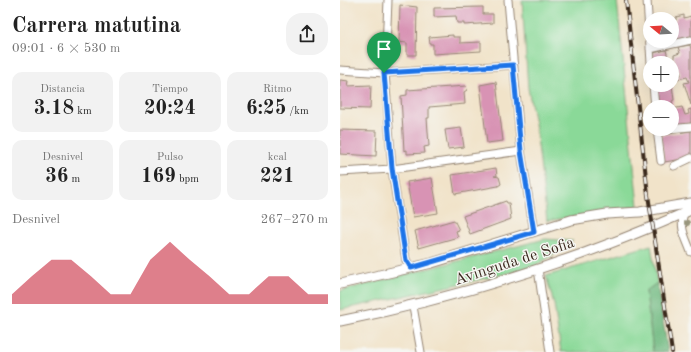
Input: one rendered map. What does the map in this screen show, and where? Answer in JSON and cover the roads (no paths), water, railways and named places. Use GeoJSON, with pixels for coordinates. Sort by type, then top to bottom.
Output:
{"type":"FeatureCollection","features":[{"type":"Feature","properties":{"kind":"street"},"geometry":{"type":"LineString","coordinates":[[388,0],[384,73],[392,168],[406,260],[411,268]]}},
{"type":"Feature","properties":{"kind":"street"},"geometry":{"type":"LineString","coordinates":[[508,0],[521,151],[534,232]]}},
{"type":"Feature","properties":{"kind":"street"},"geometry":{"type":"LineString","coordinates":[[647,0],[650,56]]}},
{"type":"Feature","properties":{"kind":"street"},"geometry":{"type":"LineString","coordinates":[[650,49],[691,40]]}},
{"type":"Feature","properties":{"kind":"street"},"geometry":{"type":"LineString","coordinates":[[340,70],[384,73],[513,65]]}},
{"type":"Feature","properties":{"kind":"street"},"geometry":{"type":"LineString","coordinates":[[679,128],[691,127]]}},
{"type":"Feature","properties":{"kind":"street"},"geometry":{"type":"LineString","coordinates":[[658,136],[661,161]]}},
{"type":"Feature","properties":{"kind":"street"},"geometry":{"type":"LineString","coordinates":[[340,172],[392,168],[521,151]]}},
{"type":"Feature","properties":{"kind":"street"},"geometry":{"type":"LineString","coordinates":[[674,166],[691,158]]}},
{"type":"Feature","properties":{"kind":"street","name":"Avinguda de Sofia"},"geometry":{"type":"LineString","coordinates":[[340,284],[411,268],[572,220],[607,214],[640,212],[691,203]]}},
{"type":"Feature","properties":{"kind":"street"},"geometry":{"type":"LineString","coordinates":[[688,212],[681,222],[691,252]]}},
{"type":"Feature","properties":{"kind":"street","name":"Avinguda de Sofia"},"geometry":{"type":"LineString","coordinates":[[340,321],[413,306],[538,269],[633,235],[688,212]]}},
{"type":"Feature","properties":{"kind":"street"},"geometry":{"type":"LineString","coordinates":[[538,269],[550,352]]}},
{"type":"Feature","properties":{"kind":"street"},"geometry":{"type":"LineString","coordinates":[[413,306],[421,352]]}},
{"type":"Feature","properties":{"kind":"railway"},"geometry":{"type":"LineString","coordinates":[[626,0],[648,195],[672,352]]}}]}
